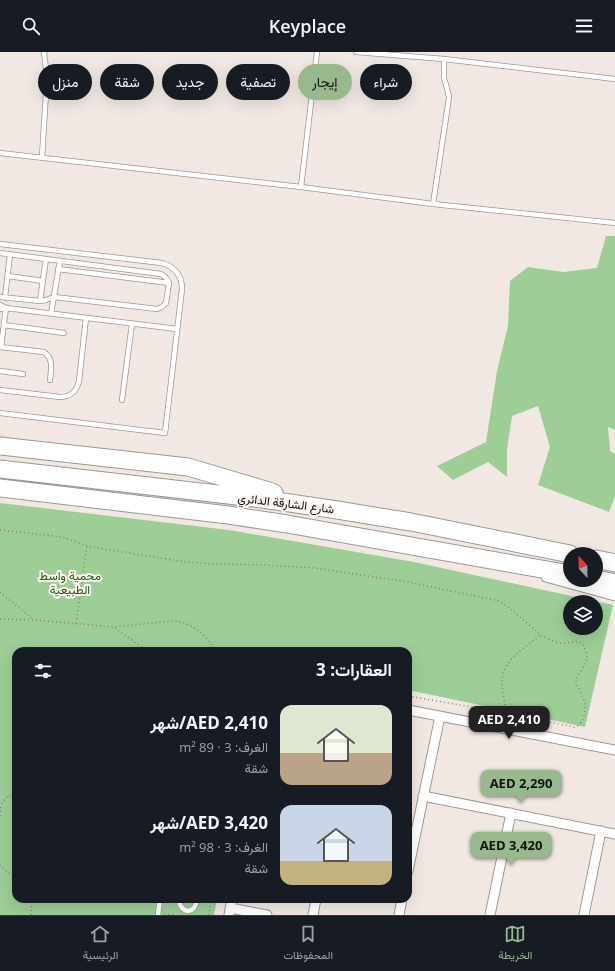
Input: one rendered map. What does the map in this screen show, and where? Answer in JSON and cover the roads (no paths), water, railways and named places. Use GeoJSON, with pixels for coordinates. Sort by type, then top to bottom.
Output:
{"type":"FeatureCollection","features":[{"type":"Feature","properties":{"kind":"highway"},"geometry":{"type":"LineString","coordinates":[[0,446],[188,467],[269,491],[292,503]]}},
{"type":"Feature","properties":{"kind":"highway","name":"شارع الشارقة الدائري"},"geometry":{"type":"LineString","coordinates":[[0,469],[332,508],[411,522],[563,553]]}},
{"type":"Feature","properties":{"kind":"highway","name":"شارع الشارقة الدائري"},"geometry":{"type":"LineString","coordinates":[[0,488],[228,515],[300,526],[563,573]]}},
{"type":"Feature","properties":{"kind":"highway"},"geometry":{"type":"LineString","coordinates":[[603,560],[615,563]]}},
{"type":"Feature","properties":{"kind":"highway"},"geometry":{"type":"LineString","coordinates":[[603,580],[615,583]]}},
{"type":"Feature","properties":{"kind":"street"},"geometry":{"type":"LineString","coordinates":[[495,561],[530,573],[615,596]]}},
{"type":"Feature","properties":{"kind":"street"},"geometry":{"type":"LineString","coordinates":[[412,711],[615,750]]}},
{"type":"Feature","properties":{"kind":"street"},"geometry":{"type":"LineString","coordinates":[[412,851],[440,716]]}},
{"type":"Feature","properties":{"kind":"street"},"geometry":{"type":"LineString","coordinates":[[423,796],[615,834]]}},
{"type":"Feature","properties":{"kind":"street"},"geometry":{"type":"LineString","coordinates":[[490,915],[511,813]]}},
{"type":"Feature","properties":{"kind":"street"},"geometry":{"type":"LineString","coordinates":[[584,915],[601,831]]}},
{"type":"Feature","properties":{"kind":"street"},"geometry":{"type":"LineString","coordinates":[[313,915],[315,903]]}},
{"type":"Feature","properties":{"kind":"street"},"geometry":{"type":"LineString","coordinates":[[399,915],[401,903]]}},
{"type":"Feature","properties":{"kind":"street"},"geometry":{"type":"LineString","coordinates":[[231,907],[267,915]]}},
{"type":"Feature","properties":{"kind":"lane"},"geometry":{"type":"LineString","coordinates":[[42,157],[48,77],[44,52]]}},
{"type":"Feature","properties":{"kind":"lane"},"geometry":{"type":"LineString","coordinates":[[301,187],[317,52]]}},
{"type":"Feature","properties":{"kind":"lane"},"geometry":{"type":"LineString","coordinates":[[356,52],[444,59],[615,79]]}},
{"type":"Feature","properties":{"kind":"lane"},"geometry":{"type":"LineString","coordinates":[[433,204],[448,98],[448,92],[444,81],[444,59]]}},
{"type":"Feature","properties":{"kind":"lane"},"geometry":{"type":"LineString","coordinates":[[0,153],[615,224]]}},
{"type":"Feature","properties":{"kind":"lane"},"geometry":{"type":"LineString","coordinates":[[0,244],[162,263],[173,268],[181,277],[182,283],[178,329],[165,433],[0,413]]}},
{"type":"Feature","properties":{"kind":"lane"},"geometry":{"type":"LineString","coordinates":[[30,257],[32,248]]}},
{"type":"Feature","properties":{"kind":"lane"},"geometry":{"type":"LineString","coordinates":[[0,253],[161,274],[169,283],[166,303],[160,309],[54,297],[40,301],[2,297],[8,276],[10,255]]}},
{"type":"Feature","properties":{"kind":"lane"},"geometry":{"type":"LineString","coordinates":[[40,301],[46,260]]}},
{"type":"Feature","properties":{"kind":"lane"},"geometry":{"type":"LineString","coordinates":[[51,313],[60,261]]}},
{"type":"Feature","properties":{"kind":"lane"},"geometry":{"type":"LineString","coordinates":[[58,269],[169,283]]}},
{"type":"Feature","properties":{"kind":"lane"},"geometry":{"type":"LineString","coordinates":[[8,276],[43,281]]}},
{"type":"Feature","properties":{"kind":"lane"},"geometry":{"type":"LineString","coordinates":[[0,305],[6,308]]}},
{"type":"Feature","properties":{"kind":"lane"},"geometry":{"type":"LineString","coordinates":[[0,309],[6,308],[51,313],[178,329]]}},
{"type":"Feature","properties":{"kind":"lane"},"geometry":{"type":"LineString","coordinates":[[6,308],[1,347],[44,352],[47,354],[51,364],[50,380]]}},
{"type":"Feature","properties":{"kind":"lane"},"geometry":{"type":"LineString","coordinates":[[0,390],[60,397],[73,393],[78,386],[79,381],[86,318]]}},
{"type":"Feature","properties":{"kind":"lane"},"geometry":{"type":"LineString","coordinates":[[122,400],[132,324]]}},
{"type":"Feature","properties":{"kind":"lane"},"geometry":{"type":"LineString","coordinates":[[4,325],[64,333]]}},
{"type":"Feature","properties":{"kind":"lane"},"geometry":{"type":"LineString","coordinates":[[0,371],[23,374]]}},
{"type":"Feature","properties":{"kind":"lane"},"geometry":{"type":"LineString","coordinates":[[158,914],[159,903]]}},
{"type":"Feature","properties":{"kind":"lane"},"geometry":{"type":"LineString","coordinates":[[180,903],[181,908],[187,911],[193,910],[196,903]]}},
{"type":"Feature","properties":{"kind":"park label","name":"محمية واسط الطبيعية"},"geometry":{"type":"Point","coordinates":[70,582]}}]}
